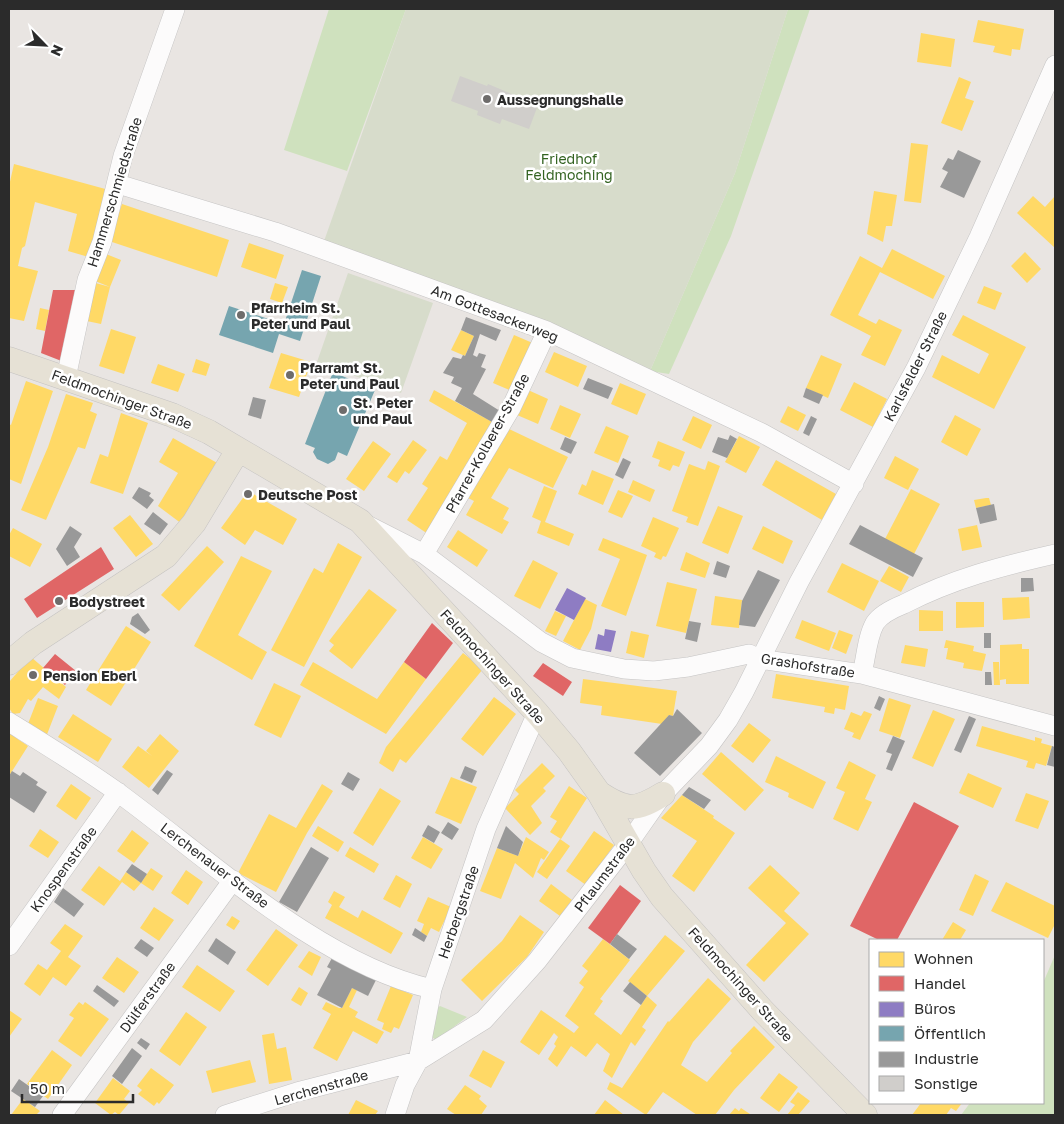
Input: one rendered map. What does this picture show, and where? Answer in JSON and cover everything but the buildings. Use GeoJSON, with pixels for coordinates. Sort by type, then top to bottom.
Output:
{"type":"FeatureCollection","features":[{"type":"Feature","properties":{"kind":"main road","name":"Feldmochinger Straße"},"geometry":{"type":"LineString","coordinates":[[9,359],[172,415],[209,432],[360,520],[537,713],[599,793],[652,884],[671,907],[763,1011],[865,1115]]}},
{"type":"Feature","properties":{"kind":"main road"},"geometry":{"type":"LineString","coordinates":[[9,663],[33,643],[166,556],[194,523],[238,450]]}},
{"type":"Feature","properties":{"kind":"main road"},"geometry":{"type":"LineString","coordinates":[[599,793],[622,806],[632,808],[644,805],[663,794]]}},
{"type":"Feature","properties":{"kind":"street","name":"Hammerschmiedstraße"},"geometry":{"type":"LineString","coordinates":[[66,378],[87,280],[102,242],[118,184],[123,156],[175,9]]}},
{"type":"Feature","properties":{"kind":"street","name":"Karlsfelder Straße"},"geometry":{"type":"LineString","coordinates":[[760,659],[799,582],[916,368],[1050,90],[1055,66]]}},
{"type":"Feature","properties":{"kind":"street","name":"Am Gottesackerweg"},"geometry":{"type":"LineString","coordinates":[[118,184],[275,232],[547,331],[762,433],[854,484]]}},
{"type":"Feature","properties":{"kind":"street","name":"Pfarrer-Kolberer-Straße"},"geometry":{"type":"LineString","coordinates":[[424,554],[511,408],[547,331]]}},
{"type":"Feature","properties":{"kind":"street","name":"Grashofstraße"},"geometry":{"type":"LineString","coordinates":[[360,520],[424,554],[552,650],[572,658],[624,669],[654,671],[688,667],[749,654],[760,659],[862,674],[1055,726]]}},
{"type":"Feature","properties":{"kind":"street"},"geometry":{"type":"LineString","coordinates":[[862,674],[876,621],[889,611],[943,584],[1001,566],[1055,554]]}},
{"type":"Feature","properties":{"kind":"street","name":"Pflaumstraße"},"geometry":{"type":"LineString","coordinates":[[418,1061],[484,1020],[537,961],[628,844],[663,794],[709,746],[728,720],[760,659]]}},
{"type":"Feature","properties":{"kind":"street","name":"Herbergstraße"},"geometry":{"type":"LineString","coordinates":[[395,1115],[404,1085],[418,1061],[432,989],[486,829],[537,713]]}},
{"type":"Feature","properties":{"kind":"street","name":"Lerchenauer Straße"},"geometry":{"type":"LineString","coordinates":[[9,722],[118,792],[292,923],[322,941],[396,978],[432,989]]}},
{"type":"Feature","properties":{"kind":"street","name":"Knospenstraße"},"geometry":{"type":"LineString","coordinates":[[9,946],[118,792]]}},
{"type":"Feature","properties":{"kind":"street","name":"Dülferstraße"},"geometry":{"type":"LineString","coordinates":[[62,1115],[233,880]]}},
{"type":"Feature","properties":{"kind":"street","name":"Lerchenstraße"},"geometry":{"type":"LineString","coordinates":[[225,1115],[297,1092],[418,1061]]}},
{"type":"Feature","properties":{"kind":"green space"},"geometry":{"type":"Polygon","coordinates":[[[329,9],[406,9],[347,171],[284,150],[329,9]]]}},
{"type":"Feature","properties":{"kind":"green space","name":"Friedhof Feldmoching"},"geometry":{"type":"Polygon","coordinates":[[[406,9],[788,9],[735,173],[650,371],[323,244],[406,9]]]}},
{"type":"Feature","properties":{"kind":"green space"},"geometry":{"type":"Polygon","coordinates":[[[788,9],[810,9],[731,236],[669,374],[650,371],[735,173],[788,9]]]}},
{"type":"Feature","properties":{"kind":"green space"},"geometry":{"type":"Polygon","coordinates":[[[348,273],[433,303],[401,393],[317,362],[348,273]]]}},
{"type":"Feature","properties":{"kind":"green space"},"geometry":{"type":"Polygon","coordinates":[[[1055,955],[1055,1115],[961,1115],[969,1104],[1044,1104],[1044,981],[1055,955]]]}},
{"type":"Feature","properties":{"kind":"green space"},"geometry":{"type":"Polygon","coordinates":[[[440,1006],[467,1017],[436,1040],[432,1037],[437,1008],[440,1006]]]}},
{"type":"Feature","properties":{"kind":"place","name":"Aussegnungshalle"},"geometry":{"type":"Point","coordinates":[487,99]}},
{"type":"Feature","properties":{"kind":"place","name":"Pfarrheim St. Peter und Paul"},"geometry":{"type":"Point","coordinates":[241,315]}},
{"type":"Feature","properties":{"kind":"place","name":"Pfarramt St. Peter und Paul"},"geometry":{"type":"Point","coordinates":[290,375]}},
{"type":"Feature","properties":{"kind":"place","name":"St. Peter und Paul"},"geometry":{"type":"Point","coordinates":[343,410]}},
{"type":"Feature","properties":{"kind":"place","name":"Deutsche Post"},"geometry":{"type":"Point","coordinates":[248,494]}},
{"type":"Feature","properties":{"kind":"place","name":"Bodystreet"},"geometry":{"type":"Point","coordinates":[59,601]}},
{"type":"Feature","properties":{"kind":"place","name":"Pension Eberl"},"geometry":{"type":"Point","coordinates":[33,675]}}]}
